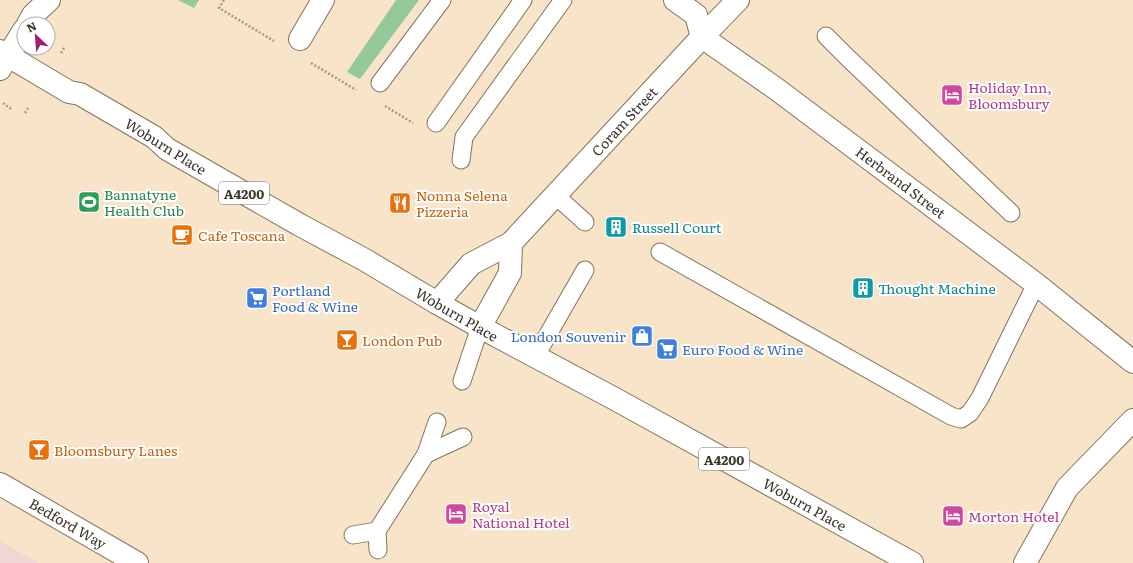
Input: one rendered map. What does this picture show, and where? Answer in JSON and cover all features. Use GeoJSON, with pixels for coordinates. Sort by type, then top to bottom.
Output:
{"type":"FeatureCollection","features":[{"type":"Feature","properties":{"kind":"street"},"geometry":{"type":"LineString","coordinates":[[32,16],[49,0]]}},
{"type":"Feature","properties":{"kind":"street"},"geometry":{"type":"LineString","coordinates":[[302,49],[322,0]]}},
{"type":"Feature","properties":{"kind":"street"},"geometry":{"type":"LineString","coordinates":[[675,0],[696,15],[702,37]]}},
{"type":"Feature","properties":{"kind":"street","name":"Coram Street"},"geometry":{"type":"LineString","coordinates":[[437,303],[471,264],[511,243],[738,0]]}},
{"type":"Feature","properties":{"kind":"street","name":"Herbrand Street"},"geometry":{"type":"LineString","coordinates":[[702,37],[775,88],[1036,284],[1133,362]]}},
{"type":"Feature","properties":{"kind":"street"},"geometry":{"type":"LineString","coordinates":[[3,59],[16,41]]}},
{"type":"Feature","properties":{"kind":"street","name":"Woburn Place"},"geometry":{"type":"LineString","coordinates":[[3,59],[69,92],[80,94],[154,137],[167,150],[294,222],[365,260],[437,303],[912,563]]}},
{"type":"Feature","properties":{"kind":"street"},"geometry":{"type":"LineString","coordinates":[[480,327],[510,273],[511,243]]}},
{"type":"Feature","properties":{"kind":"street"},"geometry":{"type":"LineString","coordinates":[[1025,563],[1067,488],[1133,420]]}},
{"type":"Feature","properties":{"kind":"street","name":"Bedford Way"},"geometry":{"type":"LineString","coordinates":[[0,484],[137,563]]}},
{"type":"Feature","properties":{"kind":"lane"},"geometry":{"type":"LineString","coordinates":[[380,83],[442,0]]}},
{"type":"Feature","properties":{"kind":"lane"},"geometry":{"type":"LineString","coordinates":[[436,123],[523,0]]}},
{"type":"Feature","properties":{"kind":"lane"},"geometry":{"type":"LineString","coordinates":[[461,160],[464,137],[563,0]]}},
{"type":"Feature","properties":{"kind":"lane"},"geometry":{"type":"LineString","coordinates":[[826,36],[1011,213]]}},
{"type":"Feature","properties":{"kind":"lane"},"geometry":{"type":"LineString","coordinates":[[556,196],[585,222]]}},
{"type":"Feature","properties":{"kind":"lane"},"geometry":{"type":"LineString","coordinates":[[660,252],[951,416],[961,419],[970,413],[980,398],[1036,284]]}},
{"type":"Feature","properties":{"kind":"lane"},"geometry":{"type":"LineString","coordinates":[[535,356],[585,270]]}},
{"type":"Feature","properties":{"kind":"lane"},"geometry":{"type":"LineString","coordinates":[[462,381],[480,327]]}},
{"type":"Feature","properties":{"kind":"lane"},"geometry":{"type":"LineString","coordinates":[[378,550],[377,531],[426,454],[437,422]]}},
{"type":"Feature","properties":{"kind":"lane"},"geometry":{"type":"LineString","coordinates":[[426,454],[463,437]]}},
{"type":"Feature","properties":{"kind":"lane"},"geometry":{"type":"LineString","coordinates":[[353,535],[377,531]]}},
{"type":"Feature","properties":{"kind":"path"},"geometry":{"type":"LineString","coordinates":[[224,0],[219,8],[279,44]]}},
{"type":"Feature","properties":{"kind":"path"},"geometry":{"type":"LineString","coordinates":[[61,53],[65,46]]}},
{"type":"Feature","properties":{"kind":"path"},"geometry":{"type":"LineString","coordinates":[[302,49],[362,93]]}},
{"type":"Feature","properties":{"kind":"path"},"geometry":{"type":"LineString","coordinates":[[3,103],[11,109]]}},
{"type":"Feature","properties":{"kind":"path"},"geometry":{"type":"LineString","coordinates":[[382,104],[428,132],[436,123]]}},
{"type":"Feature","properties":{"kind":"path"},"geometry":{"type":"LineString","coordinates":[[25,113],[28,108]]}},
{"type":"Feature","properties":{"kind":"shaded area"},"geometry":{"type":"Polygon","coordinates":[[[0,541],[38,563],[0,563],[0,541]]]}},
{"type":"Feature","properties":{"kind":"green space"},"geometry":{"type":"Polygon","coordinates":[[[178,0],[199,0],[194,8],[178,0]]]}},
{"type":"Feature","properties":{"kind":"green space"},"geometry":{"type":"Polygon","coordinates":[[[396,0],[419,0],[360,79],[347,72],[396,0]]]}},
{"type":"Feature","properties":{"kind":"place","name":"Holiday Inn, Bloomsbury"},"geometry":{"type":"Point","coordinates":[952,95]}},
{"type":"Feature","properties":{"kind":"place","name":"Bannatyne Health Club"},"geometry":{"type":"Point","coordinates":[89,202]}},
{"type":"Feature","properties":{"kind":"place","name":"Nonna Selena Pizzeria"},"geometry":{"type":"Point","coordinates":[400,203]}},
{"type":"Feature","properties":{"kind":"place","name":"Russell Court"},"geometry":{"type":"Point","coordinates":[616,227]}},
{"type":"Feature","properties":{"kind":"place","name":"Cafe Toscana"},"geometry":{"type":"Point","coordinates":[182,235]}},
{"type":"Feature","properties":{"kind":"place","name":"Thought Machine"},"geometry":{"type":"Point","coordinates":[863,288]}},
{"type":"Feature","properties":{"kind":"place","name":"Portland Food & Wine"},"geometry":{"type":"Point","coordinates":[257,298]}},
{"type":"Feature","properties":{"kind":"place","name":"London Souvenir"},"geometry":{"type":"Point","coordinates":[642,336]}},
{"type":"Feature","properties":{"kind":"place","name":"London Pub"},"geometry":{"type":"Point","coordinates":[347,340]}},
{"type":"Feature","properties":{"kind":"place","name":"Euro Food & Wine"},"geometry":{"type":"Point","coordinates":[667,349]}},
{"type":"Feature","properties":{"kind":"place","name":"Bloomsbury Lanes"},"geometry":{"type":"Point","coordinates":[39,450]}},
{"type":"Feature","properties":{"kind":"place","name":"Royal National Hotel"},"geometry":{"type":"Point","coordinates":[456,514]}},
{"type":"Feature","properties":{"kind":"place","name":"Morton Hotel"},"geometry":{"type":"Point","coordinates":[953,516]}}]}
